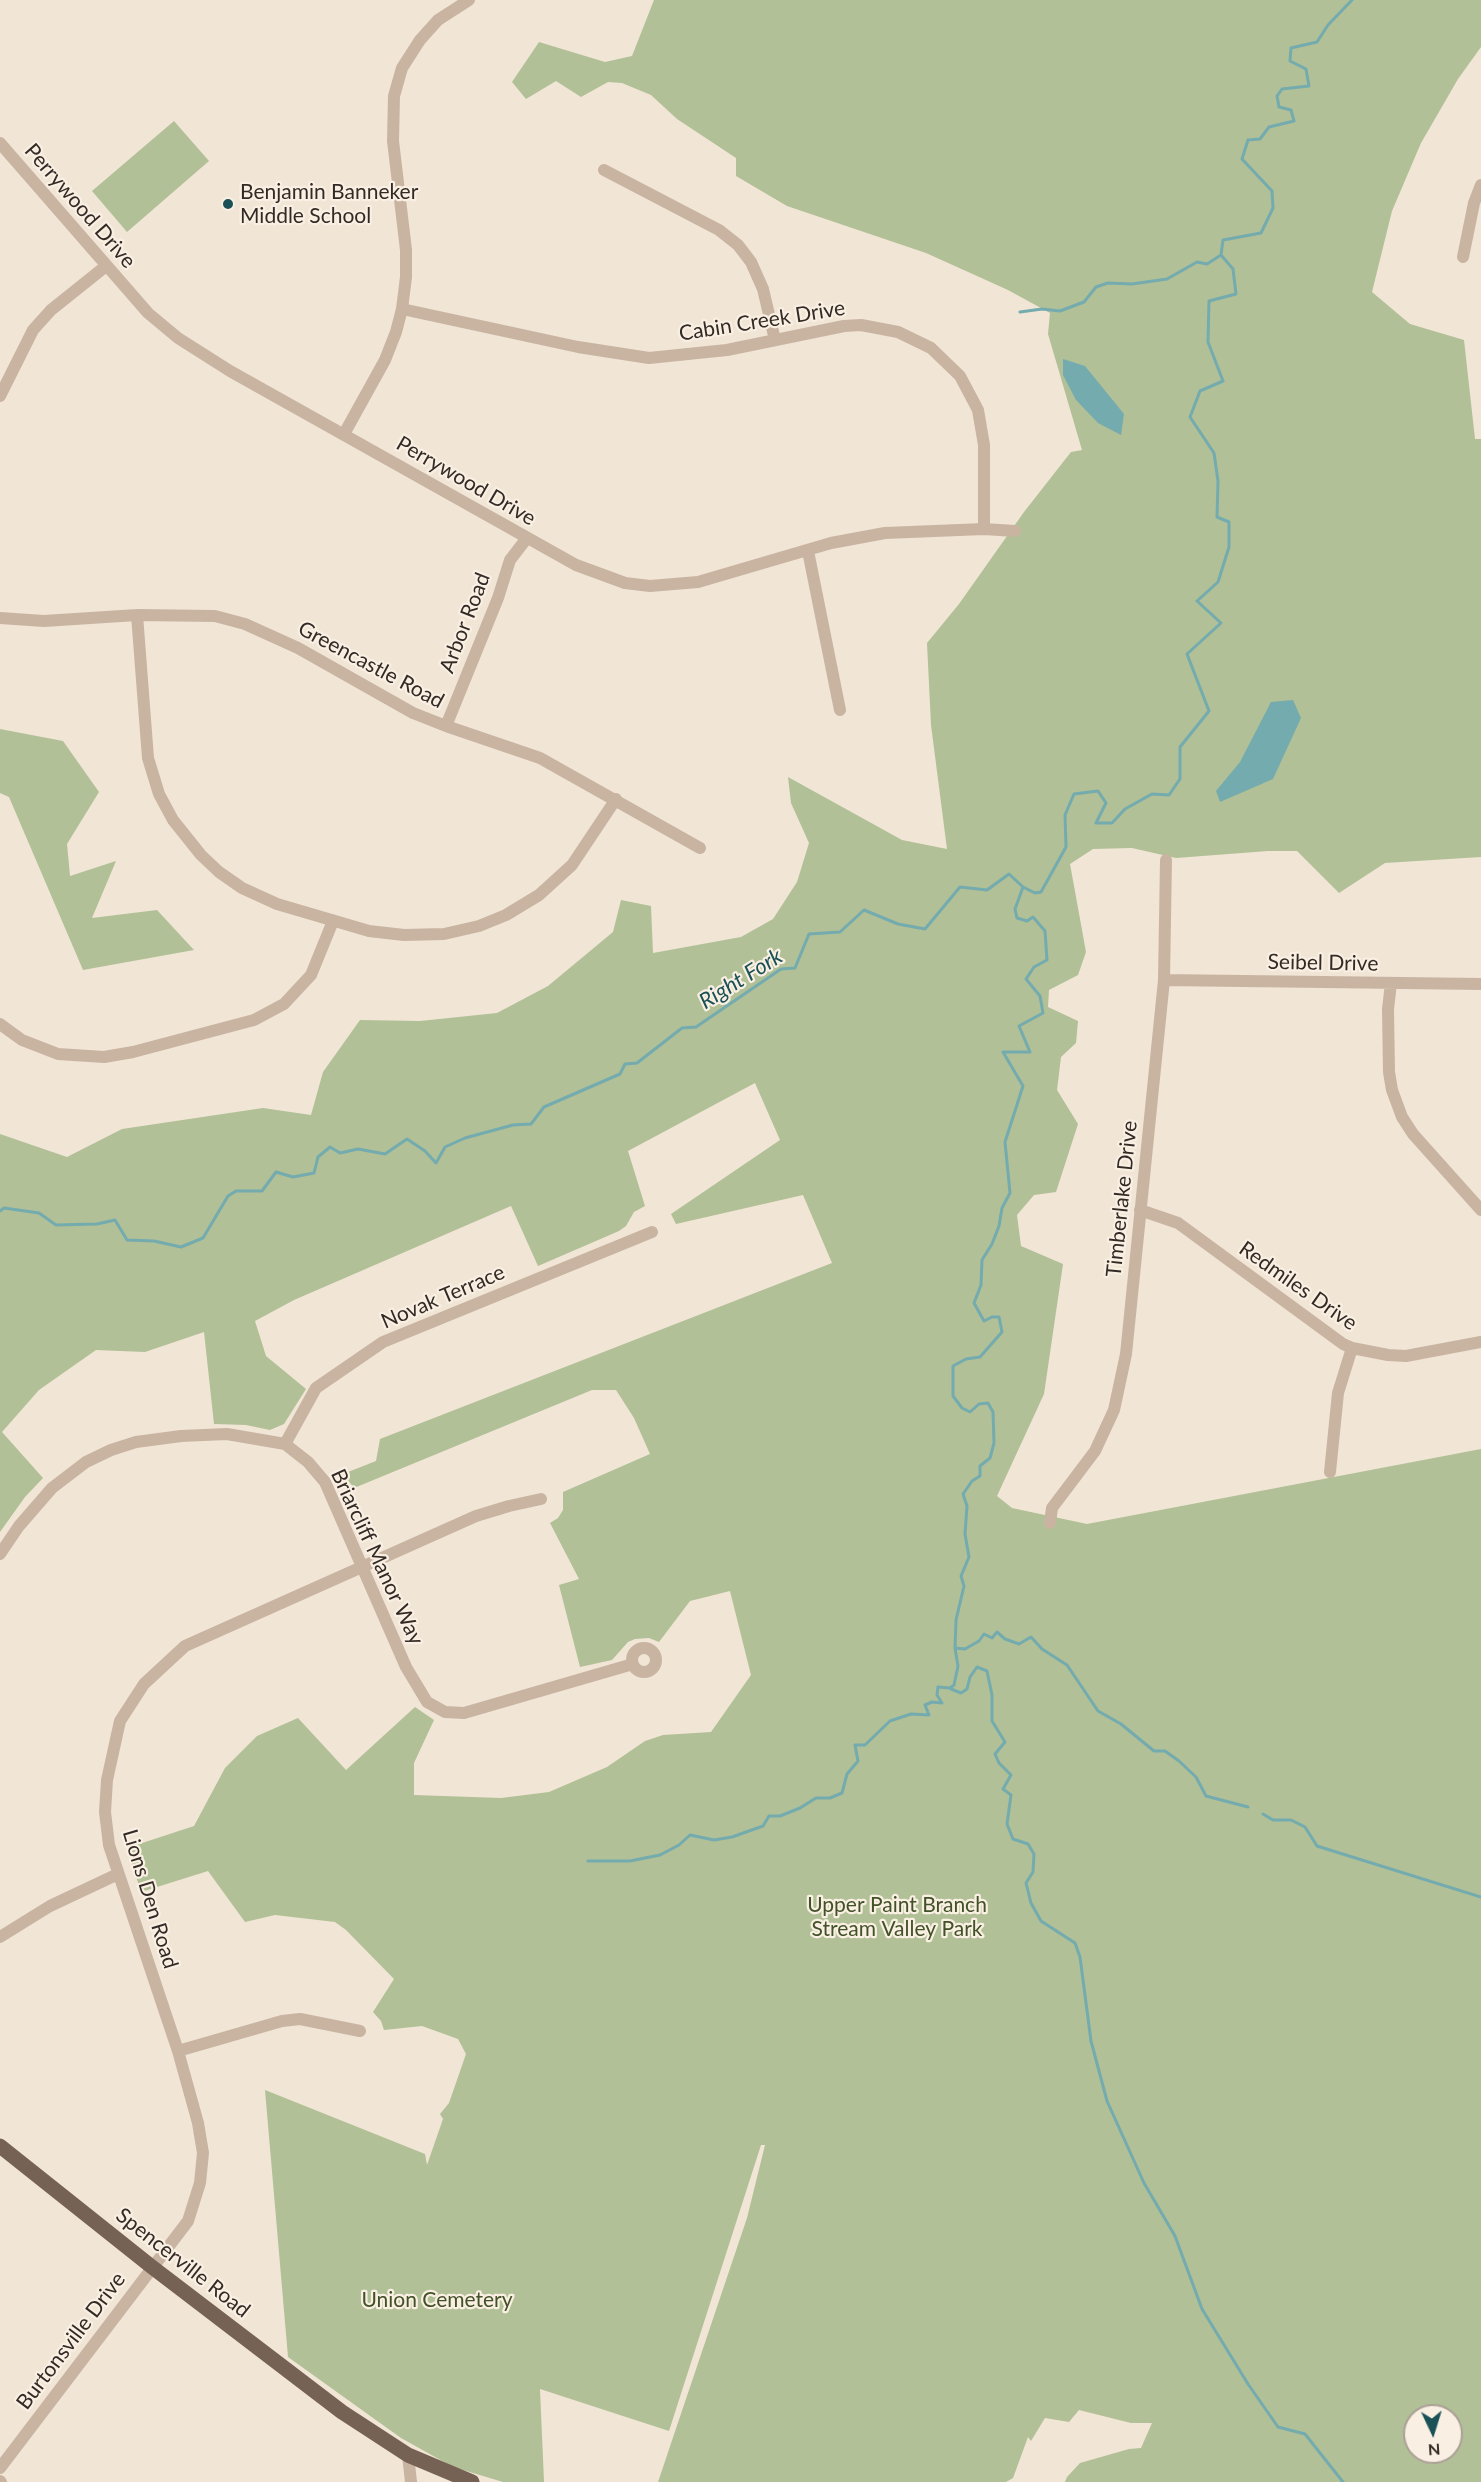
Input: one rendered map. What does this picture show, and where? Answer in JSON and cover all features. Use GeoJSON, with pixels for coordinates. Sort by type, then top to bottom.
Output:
{"type":"FeatureCollection","features":[{"type":"Feature","properties":{"kind":"main road","name":"Spencerville Road"},"geometry":{"type":"LineString","coordinates":[[0,2146],[152,2267],[342,2412],[350,2424],[387,2453],[472,2482]]}},
{"type":"Feature","properties":{"kind":"main road","name":"Spencerville Road"},"geometry":{"type":"LineString","coordinates":[[409,2461],[454,2482]]}},
{"type":"Feature","properties":{"kind":"street"},"geometry":{"type":"LineString","coordinates":[[345,434],[385,360],[402,309],[406,277],[406,250],[393,141],[394,96],[402,68],[420,40],[438,20],[469,0]]}},
{"type":"Feature","properties":{"kind":"street","name":"Perrywood Drive"},"geometry":{"type":"LineString","coordinates":[[1,146],[148,312],[178,338],[230,371],[576,565],[625,583],[650,586],[698,582],[831,543],[885,533],[984,529],[1015,531]]}},
{"type":"Feature","properties":{"kind":"street"},"geometry":{"type":"LineString","coordinates":[[604,170],[719,230],[738,245],[751,262],[763,288],[775,340]]}},
{"type":"Feature","properties":{"kind":"street"},"geometry":{"type":"LineString","coordinates":[[1463,257],[1474,203],[1481,184]]}},
{"type":"Feature","properties":{"kind":"street"},"geometry":{"type":"LineString","coordinates":[[0,396],[33,330],[51,310],[106,266]]}},
{"type":"Feature","properties":{"kind":"street","name":"Cabin Creek Drive"},"geometry":{"type":"LineString","coordinates":[[402,309],[578,347],[649,358],[727,350],[861,325],[898,332],[931,348],[960,376],[980,418],[984,446],[984,529]]}},
{"type":"Feature","properties":{"kind":"street","name":"Arbor Road"},"geometry":{"type":"LineString","coordinates":[[446,726],[498,598],[510,560],[527,538]]}},
{"type":"Feature","properties":{"kind":"street"},"geometry":{"type":"LineString","coordinates":[[808,551],[840,710]]}},
{"type":"Feature","properties":{"kind":"street"},"geometry":{"type":"LineString","coordinates":[[137,615],[148,758],[159,794],[173,820],[201,855],[219,872],[242,888],[277,904],[369,931],[404,935],[444,934],[479,926],[506,915],[539,895],[572,865],[616,799]]}},
{"type":"Feature","properties":{"kind":"street","name":"Greencastle Road"},"geometry":{"type":"LineString","coordinates":[[0,618],[44,621],[137,615],[215,616],[244,624],[298,648],[413,713],[540,758],[700,848]]}},
{"type":"Feature","properties":{"kind":"street","name":"Timberlake Drive"},"geometry":{"type":"LineString","coordinates":[[1050,1523],[1052,1508],[1095,1451],[1114,1410],[1126,1354],[1164,980],[1166,860]]}},
{"type":"Feature","properties":{"kind":"street"},"geometry":{"type":"LineString","coordinates":[[0,1024],[22,1040],[58,1054],[104,1057],[133,1052],[254,1020],[284,1004],[311,975],[333,921]]}},
{"type":"Feature","properties":{"kind":"street","name":"Seibel Drive"},"geometry":{"type":"LineString","coordinates":[[1164,980],[1481,984]]}},
{"type":"Feature","properties":{"kind":"street"},"geometry":{"type":"LineString","coordinates":[[1391,983],[1388,1009],[1389,1072],[1392,1090],[1402,1117],[1413,1134],[1481,1210]]}},
{"type":"Feature","properties":{"kind":"street","name":"Redmiles Drive"},"geometry":{"type":"LineString","coordinates":[[1140,1210],[1178,1223],[1343,1344],[1352,1348],[1406,1356],[1481,1342]]}},
{"type":"Feature","properties":{"kind":"street","name":"Novak Terrace"},"geometry":{"type":"LineString","coordinates":[[285,1444],[316,1389],[383,1342],[652,1232]]}},
{"type":"Feature","properties":{"kind":"street"},"geometry":{"type":"LineString","coordinates":[[1330,1472],[1338,1393],[1352,1348]]}},
{"type":"Feature","properties":{"kind":"street","name":"Briarcliff Manor Way"},"geometry":{"type":"LineString","coordinates":[[0,1554],[19,1526],[52,1488],[86,1462],[111,1450],[136,1442],[226,1434],[285,1444],[308,1462],[325,1482],[406,1668],[427,1702],[445,1712],[464,1713],[633,1664]]}},
{"type":"Feature","properties":{"kind":"street","name":"Lions Den Road"},"geometry":{"type":"LineString","coordinates":[[152,2267],[188,2222],[200,2183],[203,2153],[198,2123],[178,2051],[109,1845],[105,1812],[107,1780],[120,1721],[144,1684],[185,1646],[476,1516],[541,1499]]}},
{"type":"Feature","properties":{"kind":"street"},"geometry":{"type":"LineString","coordinates":[[0,1937],[50,1906],[118,1874]]}},
{"type":"Feature","properties":{"kind":"street"},"geometry":{"type":"LineString","coordinates":[[178,2051],[282,2021],[300,2019],[360,2031]]}},
{"type":"Feature","properties":{"kind":"street","name":"Burtonsville Drive"},"geometry":{"type":"LineString","coordinates":[[0,2468],[152,2267]]}},
{"type":"Feature","properties":{"kind":"street"},"geometry":{"type":"LineString","coordinates":[[409,2461],[411,2482]]}},
{"type":"Feature","properties":{"kind":"green space"},"geometry":{"type":"Polygon","coordinates":[[[654,0],[1481,0],[1481,47],[1458,79],[1421,143],[1392,211],[1372,292],[1410,324],[1464,340],[1475,439],[1481,439],[1481,857],[1385,863],[1339,893],[1297,851],[1176,858],[1132,848],[1093,849],[1070,864],[1086,952],[1078,975],[1049,990],[1048,1007],[1078,1021],[1076,1043],[1061,1057],[1057,1090],[1078,1124],[1056,1192],[1034,1195],[1017,1215],[1021,1246],[1063,1264],[1044,1394],[997,1496],[1012,1508],[1087,1524],[1481,1449],[1481,2482],[1065,2482],[1080,2463],[1129,2449],[1141,2448],[1152,2423],[1131,2423],[1079,2410],[1069,2422],[1045,2418],[1031,2441],[1028,2437],[1013,2478],[1006,2482],[658,2482],[747,2218],[765,2145],[761,2145],[669,2431],[540,2389],[544,2482],[503,2482],[453,2467],[401,2438],[288,2357],[265,2090],[425,2154],[427,2165],[443,2119],[440,2114],[449,2103],[466,2054],[458,2039],[422,2026],[384,2030],[381,2021],[373,2012],[394,1979],[346,1930],[335,1922],[275,1915],[245,1922],[208,1871],[141,1892],[127,1848],[194,1826],[225,1768],[257,1736],[298,1718],[346,1770],[415,1707],[434,1720],[414,1763],[414,1795],[501,1798],[549,1792],[607,1767],[645,1741],[663,1735],[711,1732],[751,1675],[730,1591],[690,1601],[659,1642],[649,1638],[635,1639],[628,1642],[612,1660],[580,1667],[559,1585],[579,1579],[550,1523],[558,1518],[563,1510],[563,1492],[650,1454],[634,1418],[616,1390],[592,1390],[354,1488],[343,1474],[376,1461],[380,1439],[832,1263],[803,1195],[676,1224],[671,1214],[780,1140],[755,1083],[628,1151],[645,1206],[634,1212],[626,1226],[619,1231],[538,1266],[511,1206],[294,1300],[255,1321],[266,1356],[306,1389],[284,1424],[270,1430],[246,1425],[214,1424],[204,1332],[145,1352],[96,1350],[39,1390],[2,1432],[43,1478],[25,1497],[0,1532],[0,1134],[67,1157],[122,1129],[263,1108],[311,1115],[323,1072],[360,1020],[420,1021],[497,1013],[548,986],[613,932],[621,900],[651,906],[653,953],[741,937],[773,919],[797,882],[809,843],[791,803],[788,777],[902,840],[947,849],[931,725],[927,643],[959,604],[1024,512],[1071,452],[1082,450],[1048,334],[1050,313],[1008,290],[926,253],[787,206],[736,176],[736,158],[677,119],[651,95],[622,83],[608,82],[581,97],[556,81],[526,99],[512,82],[539,42],[605,62],[632,56],[654,0]]]}},
{"type":"Feature","properties":{"kind":"green space"},"geometry":{"type":"Polygon","coordinates":[[[174,121],[209,161],[127,232],[92,191],[174,121]]]}},
{"type":"Feature","properties":{"kind":"green space"},"geometry":{"type":"Polygon","coordinates":[[[0,729],[63,741],[99,792],[67,844],[70,876],[116,861],[92,918],[157,910],[194,950],[83,970],[9,797],[0,793],[0,729]]]}},
{"type":"Feature","properties":{"kind":"water"},"geometry":{"type":"Polygon","coordinates":[[[1063,359],[1085,366],[1124,414],[1121,435],[1098,423],[1076,400],[1063,375],[1063,359]]]}},
{"type":"Feature","properties":{"kind":"water"},"geometry":{"type":"Polygon","coordinates":[[[1293,700],[1301,718],[1273,779],[1220,802],[1216,791],[1240,762],[1271,702],[1293,700]]]}},
{"type":"Feature","properties":{"kind":"waterway","name":"Right Fork"},"geometry":{"type":"LineString","coordinates":[[0,1211],[4,1208],[39,1213],[56,1225],[97,1224],[115,1220],[127,1240],[154,1241],[181,1247],[203,1238],[228,1196],[236,1191],[262,1191],[276,1172],[293,1177],[314,1173],[318,1157],[330,1147],[340,1153],[358,1149],[385,1154],[407,1139],[425,1151],[436,1163],[445,1147],[465,1138],[513,1125],[531,1124],[544,1107],[620,1074],[625,1064],[637,1063],[682,1028],[696,1027],[781,969],[795,968],[809,934],[840,932],[864,910],[898,924],[925,929],[960,887],[987,890],[1009,874],[1023,887],[1035,893],[1041,892],[1066,847],[1065,815],[1074,794],[1098,791],[1106,803],[1096,823],[1112,823],[1125,809],[1152,794],[1169,795],[1180,779],[1180,747],[1209,711],[1187,654],[1221,623],[1197,601],[1218,582],[1229,547],[1229,522],[1217,517],[1218,481],[1214,453],[1190,417],[1200,391],[1223,381],[1208,342],[1209,301],[1236,294],[1233,269],[1221,255],[1223,240],[1261,233],[1273,208],[1272,191],[1242,159],[1248,140],[1260,139],[1269,127],[1294,121],[1291,110],[1279,107],[1277,96],[1282,89],[1309,86],[1306,69],[1290,61],[1291,48],[1317,42],[1328,25],[1352,0]]}},
{"type":"Feature","properties":{"kind":"waterway"},"geometry":{"type":"LineString","coordinates":[[1020,312],[1042,309],[1060,311],[1084,302],[1096,287],[1108,283],[1132,284],[1167,279],[1197,262],[1207,264],[1221,255]]}},
{"type":"Feature","properties":{"kind":"waterway"},"geometry":{"type":"LineString","coordinates":[[588,1861],[630,1861],[660,1855],[679,1845],[690,1835],[714,1840],[732,1837],[763,1826],[769,1816],[780,1816],[816,1798],[830,1798],[842,1793],[847,1774],[858,1761],[855,1745],[865,1745],[890,1721],[911,1714],[929,1715],[925,1705],[932,1702],[942,1703],[937,1695],[938,1687],[950,1688],[954,1685],[958,1666],[955,1648],[956,1620],[964,1586],[961,1576],[969,1557],[965,1534],[967,1506],[963,1494],[972,1481],[980,1476],[980,1466],[990,1458],[994,1443],[993,1412],[988,1403],[979,1404],[970,1412],[962,1408],[953,1396],[953,1366],[966,1359],[980,1357],[1002,1332],[999,1317],[992,1317],[984,1321],[974,1303],[981,1285],[982,1260],[992,1244],[999,1226],[1002,1208],[1010,1193],[1005,1142],[1023,1086],[1003,1052],[1030,1052],[1019,1026],[1043,1013],[1040,996],[1026,979],[1034,967],[1047,960],[1045,931],[1033,917],[1027,921],[1017,918],[1015,909],[1023,887]]}},
{"type":"Feature","properties":{"kind":"waterway"},"geometry":{"type":"LineString","coordinates":[[955,1648],[965,1649],[979,1641],[984,1634],[992,1638],[997,1632],[1005,1639],[1019,1644],[1031,1637],[1042,1649],[1067,1665],[1098,1711],[1121,1724],[1154,1751],[1165,1751],[1179,1761],[1196,1777],[1206,1796],[1248,1807]]}},
{"type":"Feature","properties":{"kind":"waterway"},"geometry":{"type":"LineString","coordinates":[[951,1689],[961,1693],[967,1689],[970,1677],[977,1667],[987,1671],[992,1695],[992,1721],[1005,1742],[995,1754],[999,1763],[1011,1775],[1003,1789],[1011,1795],[1007,1824],[1013,1839],[1028,1844],[1034,1854],[1033,1872],[1026,1883],[1031,1903],[1041,1921],[1075,1943],[1080,1957],[1091,2041],[1107,2101],[1144,2183],[1175,2236],[1202,2309],[1248,2384],[1278,2427],[1305,2434],[1343,2482]]}},
{"type":"Feature","properties":{"kind":"waterway"},"geometry":{"type":"LineString","coordinates":[[1263,1814],[1273,1820],[1291,1820],[1305,1827],[1317,1846],[1481,1897]]}},
{"type":"Feature","properties":{"kind":"place","name":"Benjamin Banneker Middle School"},"geometry":{"type":"Point","coordinates":[228,204]}},
{"type":"Feature","properties":{"kind":"park label","name":"Upper Paint Branch Stream Valley Park"},"geometry":{"type":"Point","coordinates":[897,1917]}},
{"type":"Feature","properties":{"kind":"park label","name":"Union Cemetery"},"geometry":{"type":"Point","coordinates":[437,2300]}}]}
